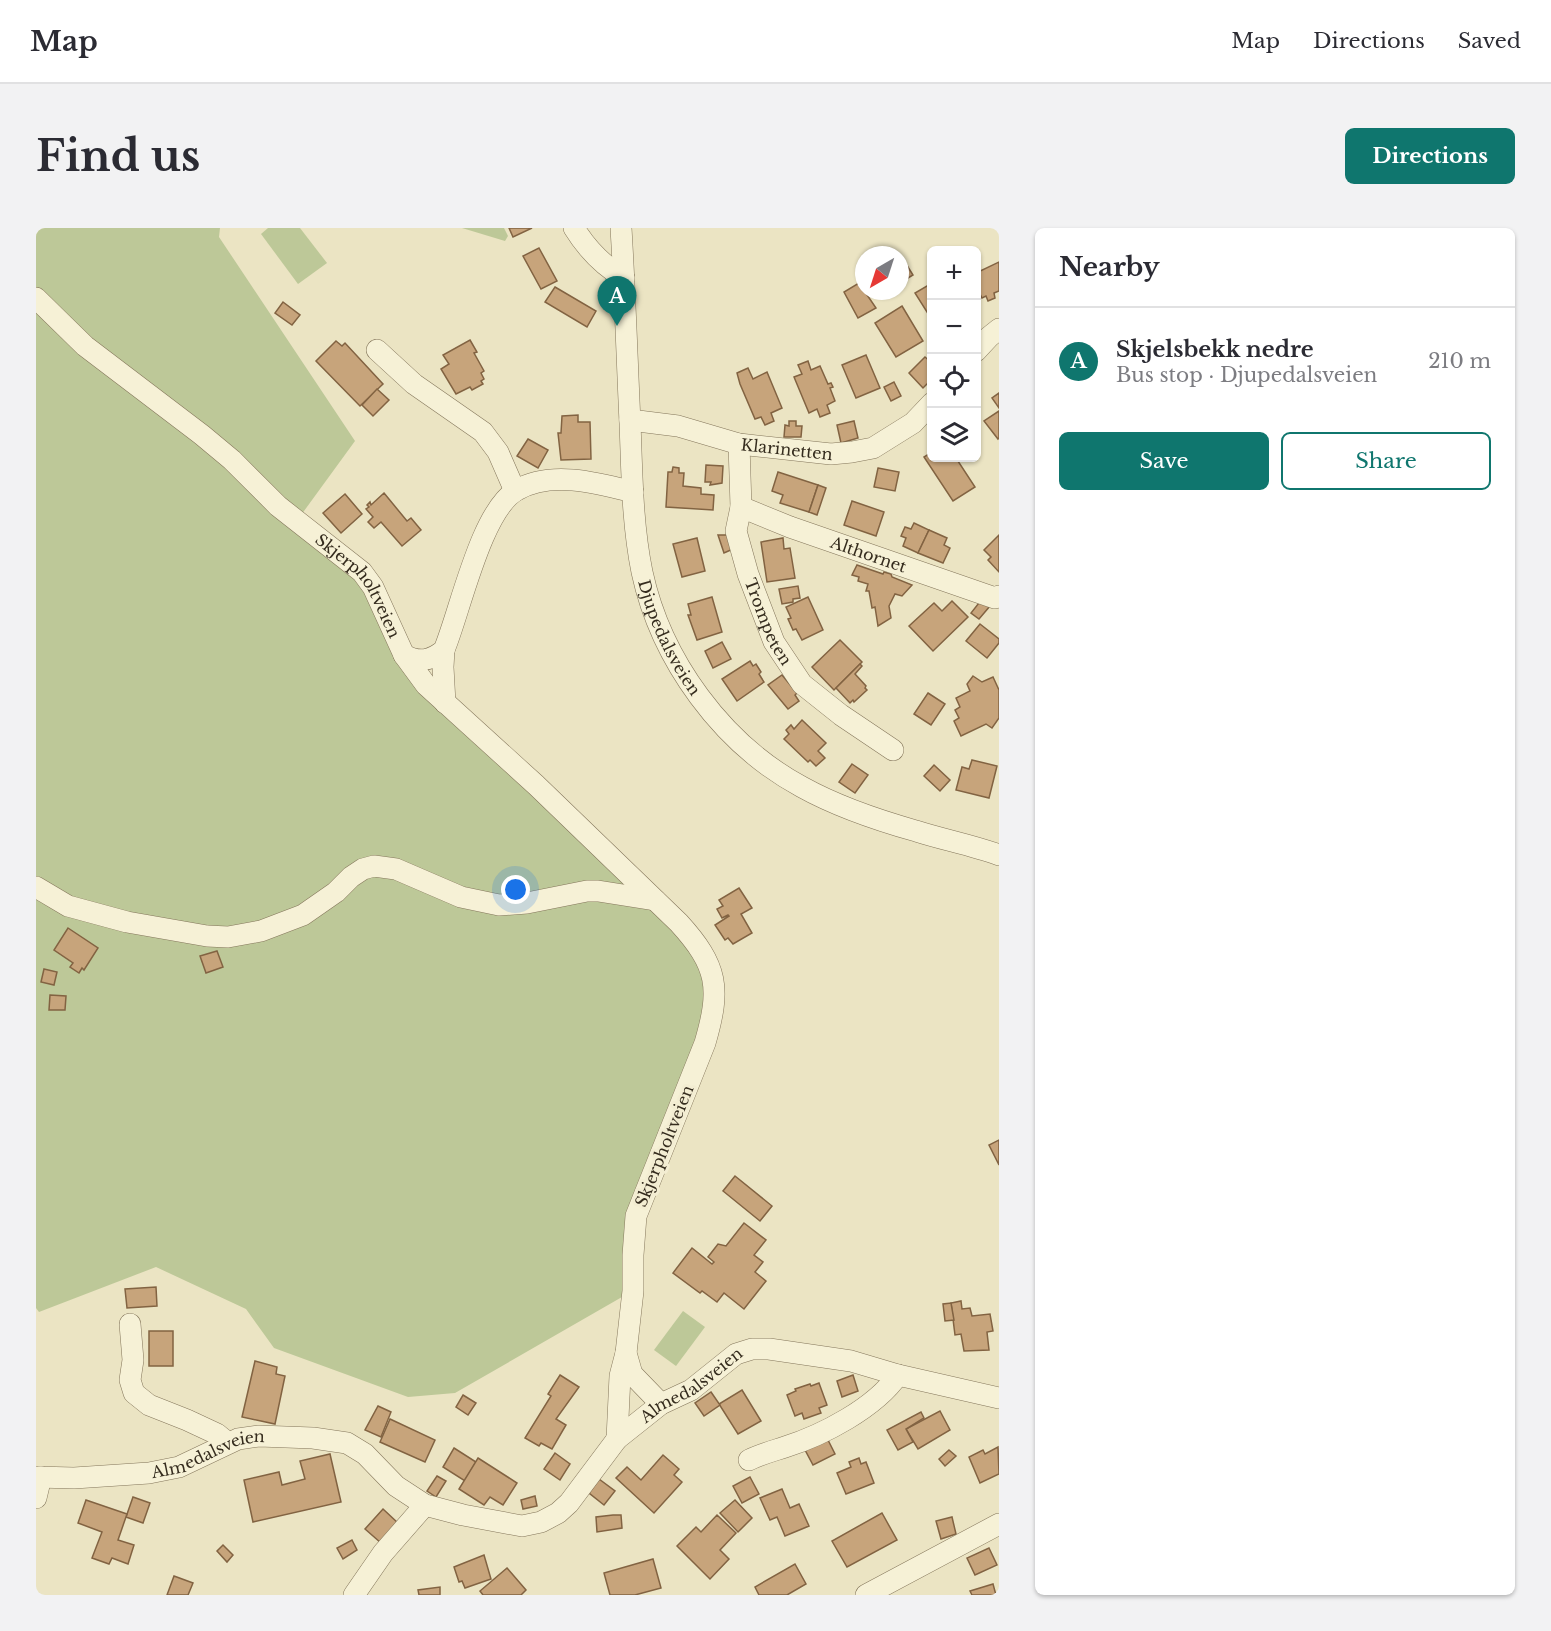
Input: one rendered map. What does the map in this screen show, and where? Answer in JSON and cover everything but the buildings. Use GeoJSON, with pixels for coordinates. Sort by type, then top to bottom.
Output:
{"type":"FeatureCollection","features":[{"type":"Feature","properties":{"kind":"street"},"geometry":{"type":"LineString","coordinates":[[574,228],[596,258],[608,269],[624,278]]}},
{"type":"Feature","properties":{"kind":"street","name":"Djupedalsveien"},"geometry":{"type":"LineString","coordinates":[[621,228],[637,544],[648,595],[658,621],[671,649],[702,701],[745,747],[768,767],[802,787],[848,809],[999,855]]}},
{"type":"Feature","properties":{"kind":"street","name":"Skjerpholtveien"},"geometry":{"type":"LineString","coordinates":[[36,298],[85,346],[202,435],[232,460],[278,506],[362,572],[373,587],[404,655],[426,685],[536,785],[679,923],[700,948],[713,978],[714,1007],[705,1043],[636,1216],[633,1291],[626,1353],[620,1377],[617,1438]]}},
{"type":"Feature","properties":{"kind":"street"},"geometry":{"type":"LineString","coordinates":[[981,345],[999,329]]}},
{"type":"Feature","properties":{"kind":"street"},"geometry":{"type":"LineString","coordinates":[[377,350],[414,384],[483,432],[498,452],[515,491]]}},
{"type":"Feature","properties":{"kind":"street","name":"Klarinetten"},"geometry":{"type":"LineString","coordinates":[[630,420],[678,426],[739,444],[831,454],[873,448],[913,423],[927,408]]}},
{"type":"Feature","properties":{"kind":"street","name":"Trompeten"},"geometry":{"type":"LineString","coordinates":[[739,444],[741,507],[736,531],[763,617],[774,642],[785,662],[802,684],[841,715],[893,750]]}},
{"type":"Feature","properties":{"kind":"street"},"geometry":{"type":"LineString","coordinates":[[445,703],[442,668],[444,650],[484,537],[500,508],[515,491],[536,483],[558,480],[604,484],[633,492]]}},
{"type":"Feature","properties":{"kind":"street","name":"Althornet"},"geometry":{"type":"LineString","coordinates":[[741,507],[838,544],[995,598],[999,596]]}},
{"type":"Feature","properties":{"kind":"street"},"geometry":{"type":"LineString","coordinates":[[404,655],[415,661],[425,660],[436,657],[444,650]]}},
{"type":"Feature","properties":{"kind":"street"},"geometry":{"type":"LineString","coordinates":[[36,887],[68,906],[127,922],[207,936],[228,937],[261,931],[303,915],[336,892],[351,877],[363,869],[374,866],[396,869],[461,897],[499,905],[527,903],[587,891],[655,900]]}},
{"type":"Feature","properties":{"kind":"street"},"geometry":{"type":"LineString","coordinates":[[130,1324],[133,1360],[130,1380],[134,1393],[149,1404],[217,1434],[228,1443]]}},
{"type":"Feature","properties":{"kind":"street","name":"Almedalsveien"},"geometry":{"type":"LineString","coordinates":[[36,1498],[39,1477],[74,1478],[163,1471],[197,1460],[238,1439],[259,1436],[313,1438],[347,1443],[365,1454],[396,1486],[425,1505],[495,1522],[522,1526],[541,1522],[558,1513],[569,1503],[617,1438],[662,1404],[691,1390],[736,1354],[752,1349],[769,1349],[851,1361],[898,1375],[999,1398]]}},
{"type":"Feature","properties":{"kind":"street"},"geometry":{"type":"LineString","coordinates":[[626,1353],[632,1374],[662,1404]]}},
{"type":"Feature","properties":{"kind":"street"},"geometry":{"type":"LineString","coordinates":[[749,1460],[760,1454],[786,1447],[846,1419],[878,1398],[898,1375]]}},
{"type":"Feature","properties":{"kind":"street"},"geometry":{"type":"LineString","coordinates":[[354,1595],[394,1539],[425,1505]]}},
{"type":"Feature","properties":{"kind":"street"},"geometry":{"type":"LineString","coordinates":[[866,1595],[999,1524]]}},
{"type":"Feature","properties":{"kind":"green space"},"geometry":{"type":"Polygon","coordinates":[[[36,228],[220,228],[219,237],[355,441],[296,522],[354,564],[408,657],[666,908],[715,986],[622,1297],[455,1393],[408,1397],[274,1348],[246,1309],[156,1267],[39,1312],[36,1308],[36,228]]]}},
{"type":"Feature","properties":{"kind":"green space"},"geometry":{"type":"Polygon","coordinates":[[[268,228],[300,228],[327,263],[298,284],[261,234],[268,228]]]}},
{"type":"Feature","properties":{"kind":"green space"},"geometry":{"type":"Polygon","coordinates":[[[462,228],[504,228],[508,236],[505,241],[462,228]]]}},
{"type":"Feature","properties":{"kind":"green space"},"geometry":{"type":"Polygon","coordinates":[[[683,1311],[705,1327],[676,1366],[654,1350],[683,1311]]]}},
{"type":"Feature","properties":{"kind":"place","name":"Skjelsbekk nedre"},"geometry":{"type":"Point","coordinates":[617,326]}}]}
